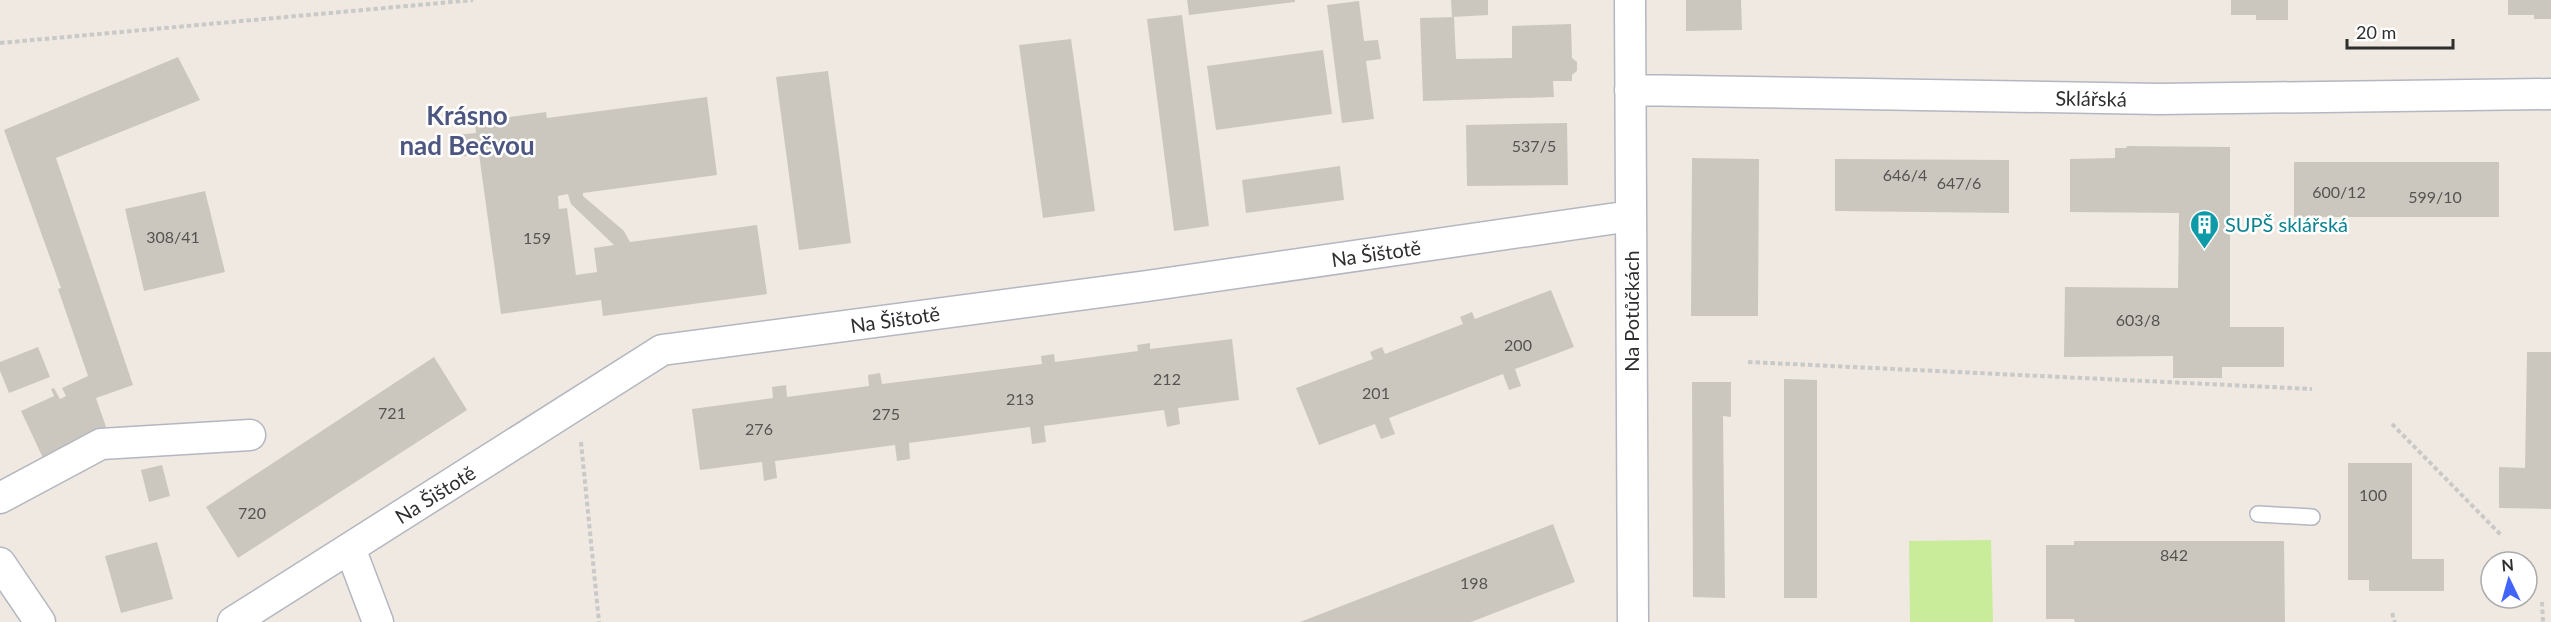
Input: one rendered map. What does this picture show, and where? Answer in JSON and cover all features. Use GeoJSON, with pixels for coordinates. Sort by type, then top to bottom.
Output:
{"type":"FeatureCollection","features":[{"type":"Feature","properties":{"kind":"street","name":"Na Potůčkách"},"geometry":{"type":"LineString","coordinates":[[1630,0],[1633,622]]}},
{"type":"Feature","properties":{"kind":"street","name":"Sklářská"},"geometry":{"type":"LineString","coordinates":[[1630,90],[2159,99],[2551,94]]}},
{"type":"Feature","properties":{"kind":"street","name":"Na Šištotě"},"geometry":{"type":"LineString","coordinates":[[233,622],[662,350],[1147,286],[1631,216]]}},
{"type":"Feature","properties":{"kind":"street"},"geometry":{"type":"LineString","coordinates":[[0,498],[101,444],[250,435]]}},
{"type":"Feature","properties":{"kind":"street"},"geometry":{"type":"LineString","coordinates":[[350,548],[378,622]]}},
{"type":"Feature","properties":{"kind":"street"},"geometry":{"type":"LineString","coordinates":[[0,563],[40,622]]}},
{"type":"Feature","properties":{"kind":"lane"},"geometry":{"type":"LineString","coordinates":[[2258,514],[2312,518]]}},
{"type":"Feature","properties":{"kind":"path"},"geometry":{"type":"LineString","coordinates":[[0,43],[421,2],[473,0]]}},
{"type":"Feature","properties":{"kind":"path"},"geometry":{"type":"LineString","coordinates":[[1748,362],[2312,389]]}},
{"type":"Feature","properties":{"kind":"path"},"geometry":{"type":"LineString","coordinates":[[2392,424],[2502,536]]}},
{"type":"Feature","properties":{"kind":"path"},"geometry":{"type":"LineString","coordinates":[[580,441],[598,622]]}},
{"type":"Feature","properties":{"kind":"path"},"geometry":{"type":"LineString","coordinates":[[2542,602],[2543,622]]}},
{"type":"Feature","properties":{"kind":"path"},"geometry":{"type":"LineString","coordinates":[[2392,613],[2395,622]]}},
{"type":"Feature","properties":{"kind":"green space"},"geometry":{"type":"Polygon","coordinates":[[[1991,540],[1993,622],[1910,622],[1909,541],[1991,540]]]}},
{"type":"Feature","properties":{"kind":"building"},"geometry":{"type":"Polygon","coordinates":[[[1187,0],[1295,0],[1295,2],[1189,15],[1187,0]]]}},
{"type":"Feature","properties":{"kind":"building"},"geometry":{"type":"Polygon","coordinates":[[[1451,0],[1488,0],[1488,15],[1452,17],[1451,0]]]}},
{"type":"Feature","properties":{"kind":"building"},"geometry":{"type":"Polygon","coordinates":[[[1686,0],[1741,0],[1742,30],[1686,31],[1686,0]]]}},
{"type":"Feature","properties":{"kind":"building"},"geometry":{"type":"Polygon","coordinates":[[[2231,0],[2288,0],[2288,20],[2256,20],[2256,15],[2231,15],[2231,0]]]}},
{"type":"Feature","properties":{"kind":"building"},"geometry":{"type":"Polygon","coordinates":[[[2508,0],[2551,0],[2551,19],[2534,19],[2534,15],[2508,15],[2508,0]]]}},
{"type":"Feature","properties":{"kind":"building"},"geometry":{"type":"Polygon","coordinates":[[[1359,1],[1364,41],[1378,40],[1381,59],[1366,61],[1374,119],[1342,123],[1327,5],[1359,1]]]}},
{"type":"Feature","properties":{"kind":"building"},"geometry":{"type":"Polygon","coordinates":[[[1182,15],[1209,226],[1174,231],[1147,19],[1182,15]]]}},
{"type":"Feature","properties":{"kind":"building"},"geometry":{"type":"Polygon","coordinates":[[[1454,17],[1456,59],[1512,58],[1512,26],[1571,24],[1572,58],[1577,62],[1577,71],[1572,75],[1572,81],[1553,81],[1554,97],[1423,101],[1420,18],[1454,17]]]}},
{"type":"Feature","properties":{"kind":"building"},"geometry":{"type":"Polygon","coordinates":[[[1071,39],[1095,211],[1043,218],[1019,45],[1071,39]]]}},
{"type":"Feature","properties":{"kind":"building"},"geometry":{"type":"Polygon","coordinates":[[[1323,50],[1332,114],[1216,130],[1207,66],[1323,50]]]}},
{"type":"Feature","properties":{"kind":"building"},"geometry":{"type":"Polygon","coordinates":[[[178,57],[200,100],[56,158],[133,385],[96,398],[106,427],[43,458],[21,411],[54,396],[51,389],[54,388],[60,399],[66,396],[62,388],[88,376],[58,289],[61,288],[4,130],[178,57]]]}},
{"type":"Feature","properties":{"kind":"building"},"geometry":{"type":"Polygon","coordinates":[[[828,71],[851,243],[799,250],[776,77],[828,71]]]}},
{"type":"Feature","properties":{"kind":"building"},"geometry":{"type":"Polygon","coordinates":[[[707,97],[717,175],[583,193],[583,196],[624,231],[630,242],[757,225],[767,294],[603,316],[601,300],[501,314],[479,154],[459,157],[456,135],[476,133],[475,122],[546,112],[547,118],[707,97]],[[568,194],[558,196],[559,209],[567,208],[576,275],[597,272],[594,248],[614,245],[571,204],[568,194]]]}},
{"type":"Feature","properties":{"kind":"building"},"geometry":{"type":"Polygon","coordinates":[[[1567,123],[1568,185],[1467,186],[1466,125],[1567,123]]]}},
{"type":"Feature","properties":{"kind":"building","name":"SUPŠ sklářská"},"geometry":{"type":"Polygon","coordinates":[[[2127,146],[2230,147],[2230,327],[2284,327],[2284,367],[2222,367],[2222,378],[2173,378],[2173,356],[2064,357],[2065,287],[2178,288],[2179,213],[2070,212],[2070,159],[2115,158],[2115,148],[2126,148],[2127,146]]]}},
{"type":"Feature","properties":{"kind":"building"},"geometry":{"type":"Polygon","coordinates":[[[1692,158],[1759,159],[1758,316],[1691,316],[1692,158]]]}},
{"type":"Feature","properties":{"kind":"building"},"geometry":{"type":"Polygon","coordinates":[[[1835,159],[2009,160],[2009,213],[1835,211],[1835,159]]]}},
{"type":"Feature","properties":{"kind":"building"},"geometry":{"type":"Polygon","coordinates":[[[2294,162],[2499,162],[2499,217],[2294,217],[2294,162]]]}},
{"type":"Feature","properties":{"kind":"building"},"geometry":{"type":"Polygon","coordinates":[[[1340,166],[1344,200],[1246,213],[1242,180],[1340,166]]]}},
{"type":"Feature","properties":{"kind":"building"},"geometry":{"type":"Polygon","coordinates":[[[205,191],[225,272],[144,291],[125,209],[205,191]]]}},
{"type":"Feature","properties":{"kind":"building"},"geometry":{"type":"Polygon","coordinates":[[[1551,290],[1574,347],[1515,369],[1521,386],[1509,390],[1503,374],[1389,418],[1395,434],[1381,439],[1375,424],[1319,445],[1296,388],[1373,359],[1370,352],[1382,347],[1385,354],[1463,324],[1460,317],[1472,312],[1475,319],[1551,290]]]}},
{"type":"Feature","properties":{"kind":"building"},"geometry":{"type":"Polygon","coordinates":[[[1232,339],[1239,400],[1178,408],[1180,424],[1167,427],[1164,410],[1044,426],[1046,442],[1032,444],[1030,427],[909,443],[910,459],[897,461],[895,445],[775,461],[777,478],[764,481],[762,462],[700,470],[692,409],[773,398],[772,387],[786,385],[787,397],[869,386],[868,375],[880,373],[882,384],[1042,364],[1041,356],[1054,354],[1055,362],[1138,351],[1137,345],[1150,343],[1150,349],[1232,339]]]}},
{"type":"Feature","properties":{"kind":"building"},"geometry":{"type":"Polygon","coordinates":[[[38,347],[50,377],[9,393],[0,371],[0,362],[38,347]]]}},
{"type":"Feature","properties":{"kind":"building"},"geometry":{"type":"Polygon","coordinates":[[[2527,352],[2551,352],[2551,509],[2499,508],[2499,467],[2525,468],[2527,352]]]}},
{"type":"Feature","properties":{"kind":"building"},"geometry":{"type":"Polygon","coordinates":[[[434,357],[467,410],[238,558],[206,507],[434,357]]]}},
{"type":"Feature","properties":{"kind":"building"},"geometry":{"type":"Polygon","coordinates":[[[1784,379],[1817,380],[1817,598],[1784,598],[1784,379]]]}},
{"type":"Feature","properties":{"kind":"building"},"geometry":{"type":"Polygon","coordinates":[[[1692,382],[1731,382],[1731,417],[1723,416],[1725,598],[1693,597],[1692,382]]]}},
{"type":"Feature","properties":{"kind":"building"},"geometry":{"type":"Polygon","coordinates":[[[2348,463],[2412,463],[2412,559],[2444,559],[2444,591],[2369,591],[2369,580],[2348,580],[2348,463]]]}},
{"type":"Feature","properties":{"kind":"building"},"geometry":{"type":"Polygon","coordinates":[[[162,465],[170,496],[149,502],[141,470],[162,465]]]}},
{"type":"Feature","properties":{"kind":"building"},"geometry":{"type":"Polygon","coordinates":[[[1553,524],[1575,582],[1471,622],[1300,622],[1553,524]]]}},
{"type":"Feature","properties":{"kind":"building"},"geometry":{"type":"Polygon","coordinates":[[[2074,541],[2284,541],[2285,622],[2075,622],[2074,619],[2046,619],[2046,545],[2074,545],[2074,541]]]}},
{"type":"Feature","properties":{"kind":"building"},"geometry":{"type":"Polygon","coordinates":[[[157,542],[173,599],[121,613],[105,556],[157,542]]]}},
{"type":"Feature","properties":{"kind":"place","name":"SUPŠ sklářská"},"geometry":{"type":"Point","coordinates":[2204,250]}},
{"type":"Feature","properties":{"kind":"district","name":"Krásno nad Bečvou"},"geometry":{"type":"Point","coordinates":[467,130]}}]}
